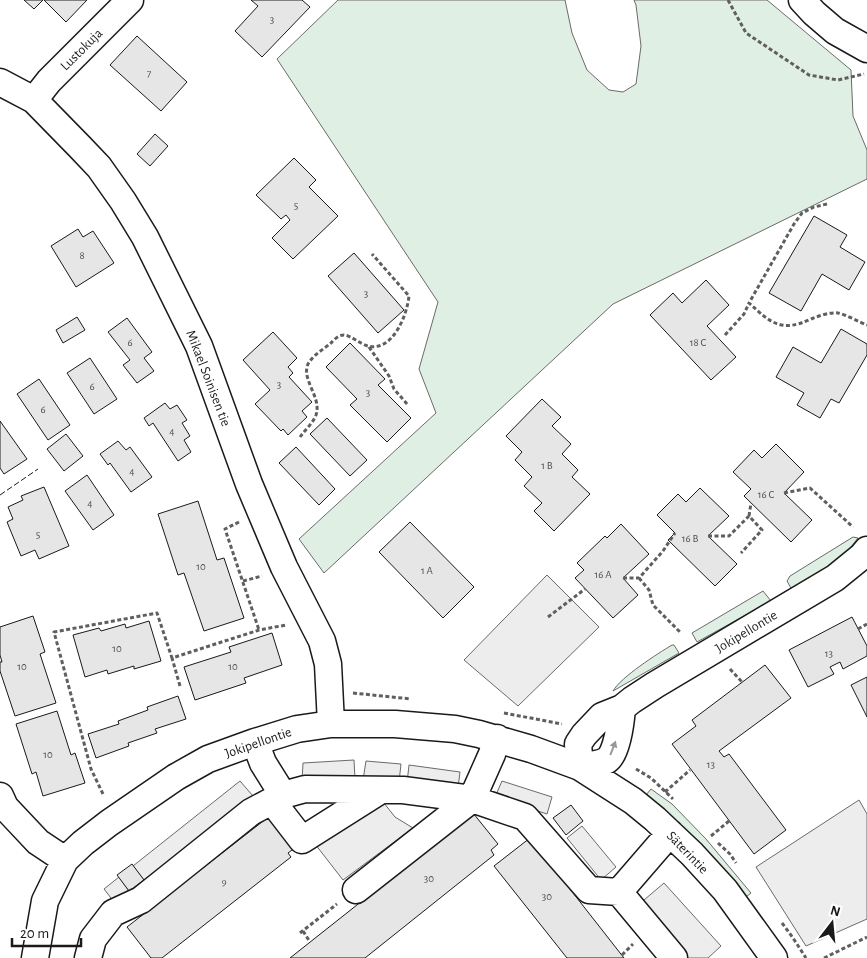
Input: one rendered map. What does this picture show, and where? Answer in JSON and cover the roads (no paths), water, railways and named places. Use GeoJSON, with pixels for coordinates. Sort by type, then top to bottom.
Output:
{"type":"FeatureCollection","features":[{"type":"Feature","properties":{"kind":"street","name":"Lustokuja"},"geometry":{"type":"LineString","coordinates":[[34,100],[50,81],[130,0]]}},
{"type":"Feature","properties":{"kind":"street"},"geometry":{"type":"LineString","coordinates":[[802,0],[836,31],[867,54]]}},
{"type":"Feature","properties":{"kind":"street","name":"Mikael Soinisen tie"},"geometry":{"type":"LineString","coordinates":[[0,82],[34,100],[80,146],[123,201],[145,237],[195,338],[263,518],[284,567],[322,641],[328,664],[331,724]]}},
{"type":"Feature","properties":{"kind":"street","name":"Jokipellontie"},"geometry":{"type":"LineString","coordinates":[[35,958],[46,901],[65,860],[109,823],[176,777],[208,759],[297,729],[331,724],[394,724],[454,729],[498,738],[580,767],[607,760],[612,754],[620,727],[622,708],[655,685],[835,578],[867,550]]}},
{"type":"Feature","properties":{"kind":"street"},"geometry":{"type":"LineString","coordinates":[[356,890],[472,799],[498,738]]}},
{"type":"Feature","properties":{"kind":"street"},"geometry":{"type":"LineString","coordinates":[[255,742],[278,798],[302,840],[381,790]]}},
{"type":"Feature","properties":{"kind":"street","name":"Säterintie"},"geometry":{"type":"LineString","coordinates":[[580,767],[633,801],[692,854],[725,890],[774,958]]}},
{"type":"Feature","properties":{"kind":"street"},"geometry":{"type":"LineString","coordinates":[[88,958],[93,939],[112,913],[141,900],[251,812],[278,798],[305,789],[403,790],[472,799],[525,817],[588,890],[619,892],[674,958]]}},
{"type":"Feature","properties":{"kind":"street"},"geometry":{"type":"LineString","coordinates":[[0,796],[5,806],[38,842],[65,860]]}},
{"type":"Feature","properties":{"kind":"street"},"geometry":{"type":"LineString","coordinates":[[619,892],[670,833]]}}]}
